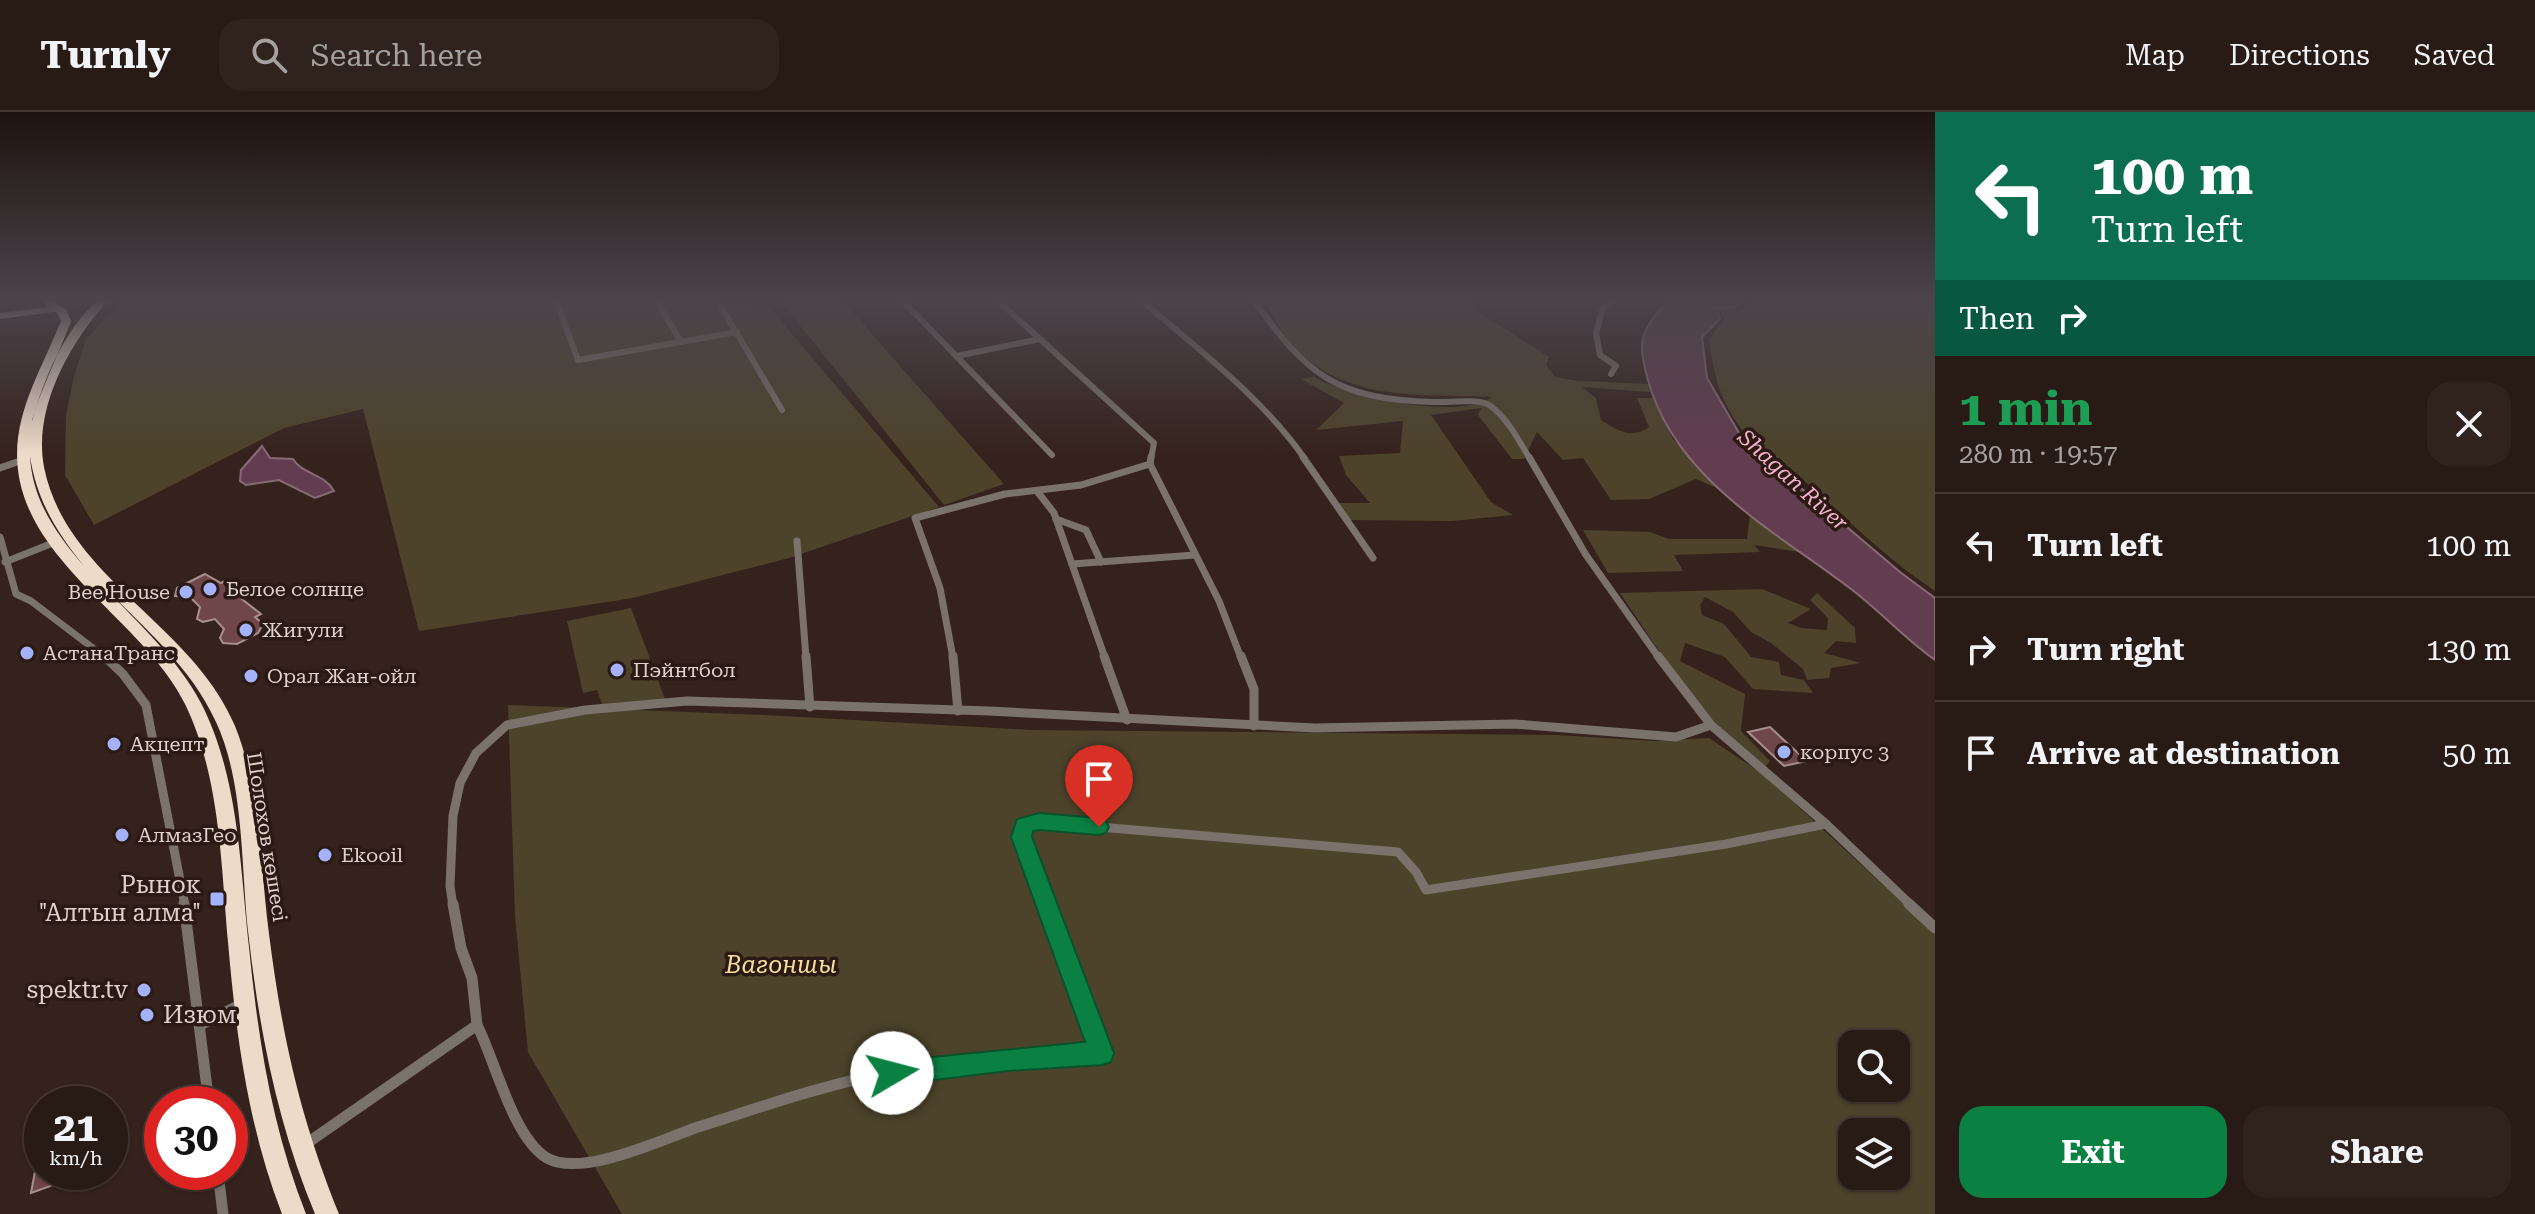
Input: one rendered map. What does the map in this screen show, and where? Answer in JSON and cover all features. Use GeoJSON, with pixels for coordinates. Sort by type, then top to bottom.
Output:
{"type":"FeatureCollection","features":[{"type":"Feature","properties":{"kind":"highway","name":"Шолохов көшесі"},"geometry":{"type":"LineString","coordinates":[[54,349],[27,415],[23,460],[36,510],[180,681],[196,706],[208,735],[225,820],[263,1118],[294,1214]]}},
{"type":"Feature","properties":{"kind":"highway","name":"Шолохов көшесі"},"geometry":{"type":"LineString","coordinates":[[68,349],[40,414],[36,434],[37,466],[46,499],[62,540],[87,560],[195,669],[225,723],[244,801],[267,990],[286,1100],[300,1148],[327,1214]]}},
{"type":"Feature","properties":{"kind":"street"},"geometry":{"type":"LineString","coordinates":[[574,349],[578,360],[639,349]]}},
{"type":"Feature","properties":{"kind":"street"},"geometry":{"type":"LineString","coordinates":[[747,349],[782,410]]}},
{"type":"Feature","properties":{"kind":"street"},"geometry":{"type":"LineString","coordinates":[[951,349],[1052,455]]}},
{"type":"Feature","properties":{"kind":"street"},"geometry":{"type":"LineString","coordinates":[[957,356],[989,349]]}},
{"type":"Feature","properties":{"kind":"street"},"geometry":{"type":"LineString","coordinates":[[1051,349],[1154,443],[1150,464],[1219,601],[1254,689],[1254,726]]}},
{"type":"Feature","properties":{"kind":"street"},"geometry":{"type":"LineString","coordinates":[[1198,349],[1240,386],[1289,436],[1373,558]]}},
{"type":"Feature","properties":{"kind":"street"},"geometry":{"type":"LineString","coordinates":[[1289,349],[1303,365],[1329,382],[1354,391],[1411,402],[1486,403],[1500,415],[1546,482],[1586,555],[1692,704],[1711,725],[1826,824],[1935,928]]}},
{"type":"Feature","properties":{"kind":"street"},"geometry":{"type":"LineString","coordinates":[[1599,349],[1600,355],[1616,366],[1611,374]]}},
{"type":"Feature","properties":{"kind":"street"},"geometry":{"type":"LineString","coordinates":[[0,468],[23,460]]}},
{"type":"Feature","properties":{"kind":"street"},"geometry":{"type":"LineString","coordinates":[[958,711],[943,608],[928,551],[915,518],[1005,494],[1081,485],[1150,464]]}},
{"type":"Feature","properties":{"kind":"street"},"geometry":{"type":"LineString","coordinates":[[1037,491],[1056,519],[1127,720]]}},
{"type":"Feature","properties":{"kind":"street"},"geometry":{"type":"LineString","coordinates":[[1056,519],[1086,530],[1101,562]]}},
{"type":"Feature","properties":{"kind":"street"},"geometry":{"type":"LineString","coordinates":[[0,537],[16,594],[31,601],[116,665],[132,680],[146,705],[188,923],[207,1086]]}},
{"type":"Feature","properties":{"kind":"street"},"geometry":{"type":"LineString","coordinates":[[5,562],[62,540]]}},
{"type":"Feature","properties":{"kind":"street"},"geometry":{"type":"LineString","coordinates":[[797,541],[810,707]]}},
{"type":"Feature","properties":{"kind":"street"},"geometry":{"type":"LineString","coordinates":[[1072,564],[1195,555]]}},
{"type":"Feature","properties":{"kind":"street"},"geometry":{"type":"LineString","coordinates":[[1711,725],[1676,737],[1487,723],[1413,728],[1254,726],[687,701],[585,710],[507,725],[471,763],[460,783],[453,816],[450,886],[461,948],[472,978],[477,1025],[532,1144],[549,1159],[578,1163],[870,1076],[1008,1059],[1102,1053],[1021,837],[1024,825],[1039,822],[1398,852],[1416,872],[1426,890],[1726,844],[1826,824]]}},
{"type":"Feature","properties":{"kind":"street"},"geometry":{"type":"LineString","coordinates":[[200,1025],[267,990]]}},
{"type":"Feature","properties":{"kind":"street"},"geometry":{"type":"LineString","coordinates":[[300,1148],[477,1025]]}},
{"type":"Feature","properties":{"kind":"street"},"geometry":{"type":"LineString","coordinates":[[220,1190],[223,1214]]}},
{"type":"Feature","properties":{"kind":"green space"},"geometry":{"type":"Polygon","coordinates":[[[83,349],[805,349],[939,507],[789,558],[633,598],[419,631],[363,409],[284,428],[94,525],[65,475],[66,415],[83,349]]]}},
{"type":"Feature","properties":{"kind":"green space"},"geometry":{"type":"Polygon","coordinates":[[[819,349],[885,349],[1004,484],[944,505],[819,349]]]}},
{"type":"Feature","properties":{"kind":"green space"},"geometry":{"type":"Polygon","coordinates":[[[1537,349],[1549,357],[1546,365],[1555,377],[1649,384],[1650,392],[1582,387],[1596,398],[1601,420],[1630,433],[1649,427],[1637,398],[1654,398],[1673,439],[1717,488],[1696,479],[1649,499],[1611,500],[1583,458],[1563,460],[1537,432],[1524,459],[1512,459],[1478,415],[1481,408],[1431,415],[1491,502],[1513,515],[1451,521],[1350,520],[1336,503],[1370,503],[1346,475],[1339,456],[1400,453],[1403,421],[1316,430],[1344,403],[1301,379],[1314,377],[1352,392],[1404,404],[1456,407],[1477,404],[1492,397],[1418,395],[1370,389],[1325,372],[1298,351],[1537,349]]]}},
{"type":"Feature","properties":{"kind":"green space"},"geometry":{"type":"Polygon","coordinates":[[[1710,349],[1935,349],[1935,591],[1878,548],[1790,468],[1754,443],[1726,405],[1710,349]]]}},
{"type":"Feature","properties":{"kind":"green space"},"geometry":{"type":"Polygon","coordinates":[[[1750,515],[1799,552],[1754,545],[1760,552],[1674,555],[1683,571],[1608,573],[1583,530],[1650,532],[1669,539],[1747,539],[1750,515]]]}},
{"type":"Feature","properties":{"kind":"green space"},"geometry":{"type":"Polygon","coordinates":[[[1762,589],[1811,609],[1788,623],[1801,628],[1827,630],[1828,618],[1810,600],[1817,593],[1855,628],[1856,643],[1836,641],[1824,653],[1861,663],[1831,668],[1829,678],[1807,680],[1803,669],[1771,643],[1751,632],[1733,612],[1705,597],[1700,605],[1702,615],[1724,624],[1751,657],[1779,662],[1781,675],[1804,680],[1813,693],[1753,689],[1725,657],[1685,643],[1680,661],[1745,694],[1741,731],[1770,761],[1765,767],[1694,703],[1620,593],[1762,589]]]}},
{"type":"Feature","properties":{"kind":"green space","name":"Пэйнтбол"},"geometry":{"type":"Polygon","coordinates":[[[631,608],[665,699],[602,704],[597,690],[583,693],[567,621],[631,608]]]}},
{"type":"Feature","properties":{"kind":"green space","name":"Вагоншы"},"geometry":{"type":"Polygon","coordinates":[[[508,705],[1033,730],[1557,735],[1654,741],[1709,738],[1764,775],[1935,933],[1935,1214],[622,1214],[528,1052],[515,916],[508,705]]]}},
{"type":"Feature","properties":{"kind":"shaded area"},"geometry":{"type":"Polygon","coordinates":[[[1642,349],[1704,349],[1707,378],[1742,438],[1935,598],[1935,660],[1851,589],[1731,500],[1704,474],[1680,446],[1661,415],[1642,349]]]}},
{"type":"Feature","properties":{"kind":"shaded area"},"geometry":{"type":"Polygon","coordinates":[[[262,446],[270,458],[293,459],[334,491],[315,498],[279,480],[246,485],[240,481],[241,470],[262,446]]]}},
{"type":"Feature","properties":{"kind":"building","name":"Белое солнце"},"geometry":{"type":"Polygon","coordinates":[[[205,574],[221,583],[225,581],[261,614],[255,617],[263,624],[258,633],[237,644],[223,643],[220,638],[224,629],[215,619],[203,622],[197,619],[200,607],[190,597],[175,596],[177,588],[205,574]]]}},
{"type":"Feature","properties":{"kind":"building","name":"корпус 3"},"geometry":{"type":"Polygon","coordinates":[[[1770,727],[1807,761],[1784,766],[1748,732],[1770,727]]]}},
{"type":"Feature","properties":{"kind":"place","name":"Белое солнце"},"geometry":{"type":"Point","coordinates":[210,589]}},
{"type":"Feature","properties":{"kind":"place","name":"Bee House"},"geometry":{"type":"Point","coordinates":[186,592]}},
{"type":"Feature","properties":{"kind":"place","name":"Жигули"},"geometry":{"type":"Point","coordinates":[246,630]}},
{"type":"Feature","properties":{"kind":"place","name":"АстанаТранс"},"geometry":{"type":"Point","coordinates":[27,653]}},
{"type":"Feature","properties":{"kind":"place","name":"Пэйнтбол"},"geometry":{"type":"Point","coordinates":[617,670]}},
{"type":"Feature","properties":{"kind":"place","name":"Орал Жан-ойл"},"geometry":{"type":"Point","coordinates":[251,676]}},
{"type":"Feature","properties":{"kind":"place","name":"Акцепт"},"geometry":{"type":"Point","coordinates":[114,744]}},
{"type":"Feature","properties":{"kind":"place","name":"корпус 3"},"geometry":{"type":"Point","coordinates":[1784,752]}},
{"type":"Feature","properties":{"kind":"place","name":"АлмазГео"},"geometry":{"type":"Point","coordinates":[122,835]}},
{"type":"Feature","properties":{"kind":"place","name":"Ekooil"},"geometry":{"type":"Point","coordinates":[325,855]}},
{"type":"Feature","properties":{"kind":"place","name":"Рынок \"Алтын алма\""},"geometry":{"type":"Point","coordinates":[217,899]}},
{"type":"Feature","properties":{"kind":"place","name":"spektr.tv"},"geometry":{"type":"Point","coordinates":[144,990]}},
{"type":"Feature","properties":{"kind":"place","name":"Изюм"},"geometry":{"type":"Point","coordinates":[147,1015]}},
{"type":"Feature","properties":{"kind":"route"},"geometry":{"type":"LineString","coordinates":[[892,1073],[1008,1059],[1102,1053],[1021,837],[1024,825],[1039,822],[1099,827]]}},
{"type":"Feature","properties":{"kind":"water label","name":"Shagan River"},"geometry":{"type":"Point","coordinates":[1793,480]}}]}
